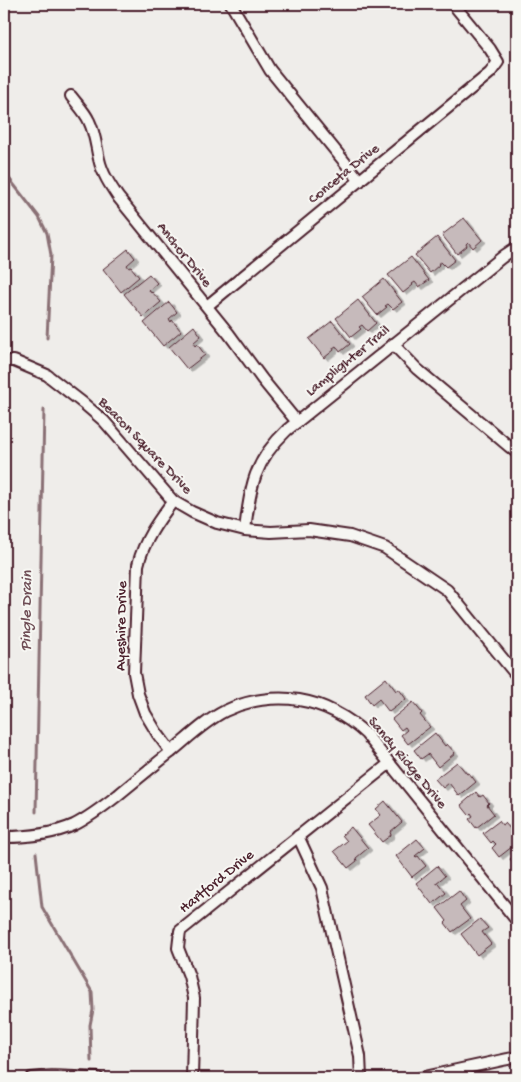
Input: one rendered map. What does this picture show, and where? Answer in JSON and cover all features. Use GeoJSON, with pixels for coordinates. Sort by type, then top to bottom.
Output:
{"type":"FeatureCollection","features":[{"type":"Feature","properties":{"kind":"street"},"geometry":{"type":"LineString","coordinates":[[231,4],[270,70],[360,181]]}},
{"type":"Feature","properties":{"kind":"street","name":"Conceta Drive"},"geometry":{"type":"LineString","coordinates":[[206,306],[490,73],[498,62],[454,4]]}},
{"type":"Feature","properties":{"kind":"street","name":"Anchor Drive"},"geometry":{"type":"LineString","coordinates":[[71,96],[90,122],[99,160],[104,172],[127,210],[237,344],[262,379],[297,422]]}},
{"type":"Feature","properties":{"kind":"street","name":"Lamplighter Trail"},"geometry":{"type":"LineString","coordinates":[[245,530],[249,497],[256,472],[274,443],[287,430],[393,344],[517,247]]}},
{"type":"Feature","properties":{"kind":"street"},"geometry":{"type":"LineString","coordinates":[[393,344],[417,370],[517,453]]}},
{"type":"Feature","properties":{"kind":"street","name":"Beacon Square Drive"},"geometry":{"type":"LineString","coordinates":[[4,360],[14,361],[47,375],[83,403],[104,421],[173,501],[203,517],[230,527],[245,530],[271,532],[309,530],[350,536],[385,548],[446,590],[517,676]]}},
{"type":"Feature","properties":{"kind":"street","name":"Ayeshire Drive"},"geometry":{"type":"LineString","coordinates":[[171,752],[145,713],[138,694],[134,672],[138,565],[145,544],[153,529],[173,501]]}},
{"type":"Feature","properties":{"kind":"street","name":"Sandy Ridge Drive"},"geometry":{"type":"LineString","coordinates":[[4,837],[29,837],[49,834],[74,825],[98,811],[202,727],[225,711],[264,700],[288,698],[315,703],[328,708],[366,734],[517,921]]}},
{"type":"Feature","properties":{"kind":"street","name":"Hartford Drive"},"geometry":{"type":"LineString","coordinates":[[192,1078],[194,998],[189,976],[178,948],[180,931],[390,763]]}},
{"type":"Feature","properties":{"kind":"street"},"geometry":{"type":"LineString","coordinates":[[298,836],[322,888],[360,1056],[361,1078]]}},
{"type":"Feature","properties":{"kind":"street"},"geometry":{"type":"LineString","coordinates":[[420,1078],[517,1056]]}},
{"type":"Feature","properties":{"kind":"street"},"geometry":{"type":"LineString","coordinates":[[31,1078],[52,1076],[98,1078]]}},
{"type":"Feature","properties":{"kind":"building"},"geometry":{"type":"Polygon","coordinates":[[[464,218],[482,240],[473,248],[468,242],[467,246],[457,254],[442,235],[464,218]]]}},
{"type":"Feature","properties":{"kind":"building"},"geometry":{"type":"Polygon","coordinates":[[[437,237],[455,260],[446,267],[441,262],[430,273],[415,255],[437,237]]]}},
{"type":"Feature","properties":{"kind":"building"},"geometry":{"type":"Polygon","coordinates":[[[128,249],[135,258],[127,265],[139,277],[121,292],[103,269],[128,249]]]}},
{"type":"Feature","properties":{"kind":"building"},"geometry":{"type":"Polygon","coordinates":[[[411,257],[429,280],[419,287],[415,282],[403,293],[388,275],[411,257]]]}},
{"type":"Feature","properties":{"kind":"building"},"geometry":{"type":"Polygon","coordinates":[[[149,274],[157,283],[149,290],[161,302],[143,317],[124,294],[149,274]]]}},
{"type":"Feature","properties":{"kind":"building"},"geometry":{"type":"Polygon","coordinates":[[[384,279],[402,302],[393,309],[388,304],[377,315],[362,297],[384,279]]]}},
{"type":"Feature","properties":{"kind":"building"},"geometry":{"type":"Polygon","coordinates":[[[358,300],[376,323],[367,331],[362,325],[359,327],[361,329],[351,337],[336,318],[358,300]]]}},
{"type":"Feature","properties":{"kind":"building"},"geometry":{"type":"Polygon","coordinates":[[[169,302],[177,312],[169,319],[181,331],[163,346],[144,323],[169,302]]]}},
{"type":"Feature","properties":{"kind":"building"},"geometry":{"type":"Polygon","coordinates":[[[332,321],[350,344],[340,352],[336,346],[324,358],[309,339],[332,321]]]}},
{"type":"Feature","properties":{"kind":"building"},"geometry":{"type":"Polygon","coordinates":[[[194,326],[201,336],[193,343],[195,346],[197,344],[205,355],[187,369],[169,347],[194,326]]]}},
{"type":"Feature","properties":{"kind":"building"},"geometry":{"type":"Polygon","coordinates":[[[386,678],[396,691],[399,689],[406,699],[389,712],[379,699],[372,705],[365,695],[386,678]]]}},
{"type":"Feature","properties":{"kind":"building"},"geometry":{"type":"Polygon","coordinates":[[[413,702],[422,713],[420,715],[430,727],[408,744],[401,735],[407,730],[405,727],[401,730],[392,719],[413,702]]]}},
{"type":"Feature","properties":{"kind":"building"},"geometry":{"type":"Polygon","coordinates":[[[435,733],[445,746],[447,744],[455,753],[438,767],[428,754],[421,759],[414,750],[435,733]]]}},
{"type":"Feature","properties":{"kind":"building"},"geometry":{"type":"Polygon","coordinates":[[[457,762],[476,782],[459,796],[449,783],[443,788],[435,779],[457,762]]]}},
{"type":"Feature","properties":{"kind":"building"},"geometry":{"type":"Polygon","coordinates":[[[476,792],[480,797],[483,795],[489,803],[487,805],[494,814],[476,828],[469,819],[473,816],[471,813],[469,815],[461,805],[476,792]]]}},
{"type":"Feature","properties":{"kind":"building"},"geometry":{"type":"Polygon","coordinates":[[[385,801],[402,822],[382,842],[368,825],[381,815],[376,809],[385,801]]]}},
{"type":"Feature","properties":{"kind":"building"},"geometry":{"type":"Polygon","coordinates":[[[499,821],[502,825],[505,823],[512,831],[510,833],[517,843],[499,857],[492,848],[496,844],[493,841],[491,843],[483,833],[499,821]]]}},
{"type":"Feature","properties":{"kind":"building"},"geometry":{"type":"Polygon","coordinates":[[[351,827],[368,848],[348,868],[334,851],[347,841],[342,835],[351,827]]]}},
{"type":"Feature","properties":{"kind":"building"},"geometry":{"type":"Polygon","coordinates":[[[417,839],[425,848],[415,856],[418,856],[426,866],[412,877],[396,856],[417,839]]]}},
{"type":"Feature","properties":{"kind":"building"},"geometry":{"type":"Polygon","coordinates":[[[517,853],[517,868],[510,859],[517,853]]]}},
{"type":"Feature","properties":{"kind":"building"},"geometry":{"type":"Polygon","coordinates":[[[437,866],[445,876],[436,884],[438,883],[446,893],[432,904],[416,883],[437,866]]]}},
{"type":"Feature","properties":{"kind":"building"},"geometry":{"type":"Polygon","coordinates":[[[459,891],[466,901],[460,906],[470,919],[452,932],[445,923],[447,921],[437,908],[459,891]]]}},
{"type":"Feature","properties":{"kind":"building"},"geometry":{"type":"Polygon","coordinates":[[[480,919],[488,928],[482,932],[491,944],[477,955],[461,934],[480,919]]]}},
{"type":"Feature","properties":{"kind":"waterway","name":"Pingle Drain"},"geometry":{"type":"LineString","coordinates":[[4,172],[39,217],[47,233],[51,255],[47,338]]}},
{"type":"Feature","properties":{"kind":"waterway","name":"Pingle Drain"},"geometry":{"type":"LineString","coordinates":[[36,812],[44,410]]}},
{"type":"Feature","properties":{"kind":"waterway","name":"Pingle Drain"},"geometry":{"type":"LineString","coordinates":[[36,853],[42,907],[92,992],[93,1010],[90,1025],[91,1061]]}}]}
